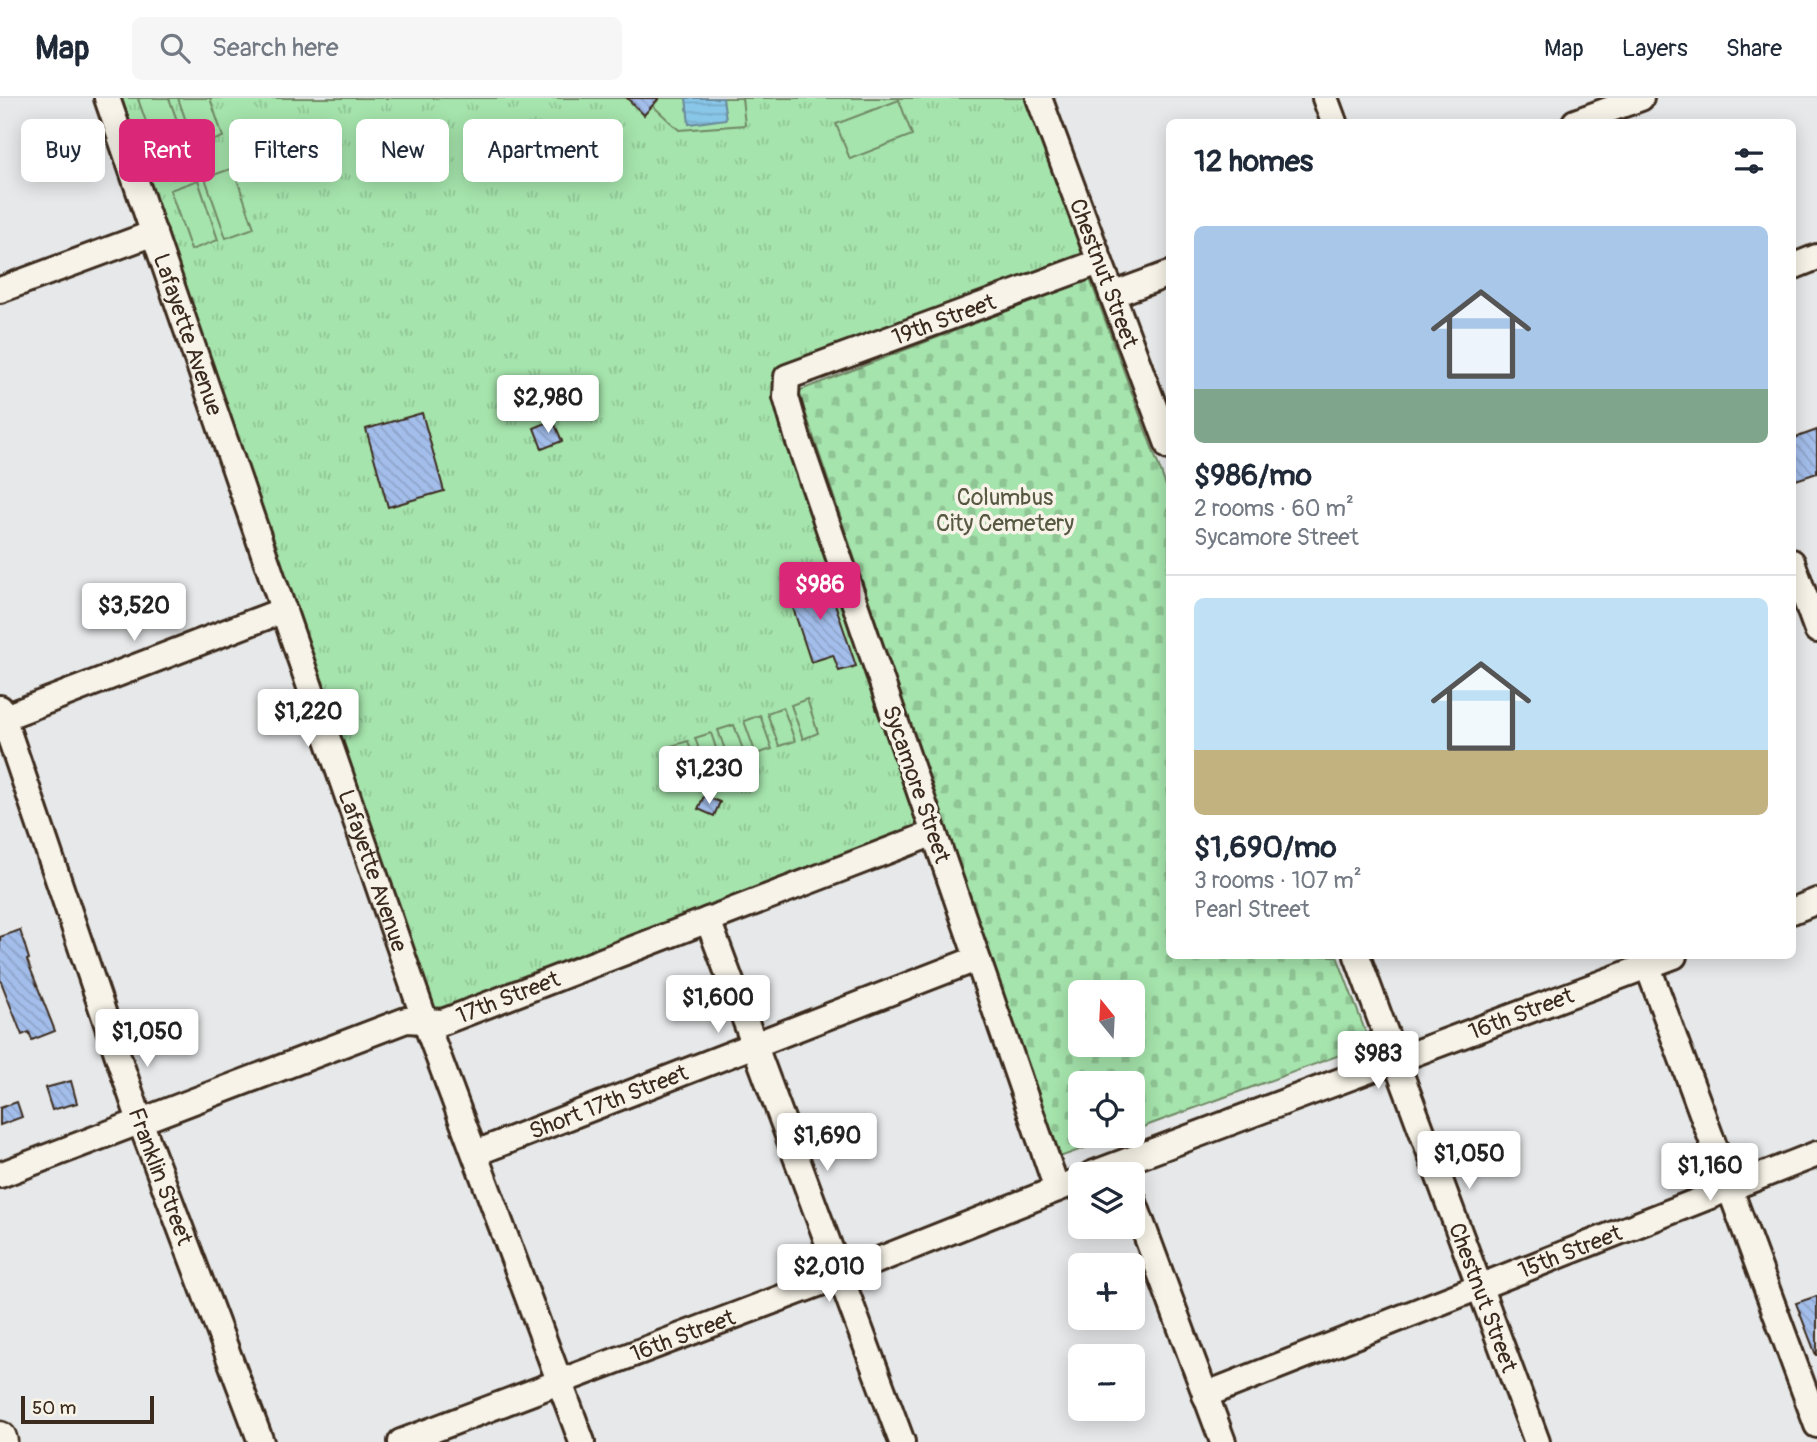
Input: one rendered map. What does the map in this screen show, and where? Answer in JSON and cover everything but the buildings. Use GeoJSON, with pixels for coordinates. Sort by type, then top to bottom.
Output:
{"type":"FeatureCollection","features":[{"type":"Feature","properties":{"kind":"street","name":"Lafayette Avenue"},"geometry":{"type":"LineString","coordinates":[[107,98],[425,1021],[582,1442]]}},
{"type":"Feature","properties":{"kind":"street","name":"Chestnut Street"},"geometry":{"type":"LineString","coordinates":[[1039,98],[1166,439]]}},
{"type":"Feature","properties":{"kind":"street"},"geometry":{"type":"LineString","coordinates":[[1325,98],[1333,119]]}},
{"type":"Feature","properties":{"kind":"street"},"geometry":{"type":"LineString","coordinates":[[1585,119],[1628,106]]}},
{"type":"Feature","properties":{"kind":"street"},"geometry":{"type":"LineString","coordinates":[[0,290],[153,233]]}},
{"type":"Feature","properties":{"kind":"street"},"geometry":{"type":"LineString","coordinates":[[1796,265],[1817,257]]}},
{"type":"Feature","properties":{"kind":"street","name":"19th Street"},"geometry":{"type":"LineString","coordinates":[[787,377],[1099,262]]}},
{"type":"Feature","properties":{"kind":"street"},"geometry":{"type":"LineString","coordinates":[[1112,295],[1166,275]]}},
{"type":"Feature","properties":{"kind":"street","name":"Sycamore Street"},"geometry":{"type":"LineString","coordinates":[[787,377],[786,397],[798,439],[1057,1189]]}},
{"type":"Feature","properties":{"kind":"street"},"geometry":{"type":"LineString","coordinates":[[1799,568],[1817,630]]}},
{"type":"Feature","properties":{"kind":"street"},"geometry":{"type":"LineString","coordinates":[[1,715],[284,610]]}},
{"type":"Feature","properties":{"kind":"street","name":"Franklin Street"},"geometry":{"type":"LineString","coordinates":[[1,715],[140,1121],[261,1442]]}},
{"type":"Feature","properties":{"kind":"street","name":"17th Street"},"geometry":{"type":"LineString","coordinates":[[0,1175],[406,1020],[443,1022],[934,834]]}},
{"type":"Feature","properties":{"kind":"street"},"geometry":{"type":"LineString","coordinates":[[1796,909],[1817,901]]}},
{"type":"Feature","properties":{"kind":"street"},"geometry":{"type":"LineString","coordinates":[[708,920],[902,1442]]}},
{"type":"Feature","properties":{"kind":"street","name":"Short 17th Street"},"geometry":{"type":"LineString","coordinates":[[476,1153],[976,959]]}},
{"type":"Feature","properties":{"kind":"street","name":"Chestnut Street"},"geometry":{"type":"LineString","coordinates":[[1358,959],[1537,1442]]}},
{"type":"Feature","properties":{"kind":"street"},"geometry":{"type":"LineString","coordinates":[[1646,961],[1817,1425]]}},
{"type":"Feature","properties":{"kind":"street","name":"16th Street"},"geometry":{"type":"LineString","coordinates":[[1137,1162],[1646,961]]}},
{"type":"Feature","properties":{"kind":"street","name":"15th Street"},"geometry":{"type":"LineString","coordinates":[[1205,1395],[1817,1154]]}},
{"type":"Feature","properties":{"kind":"street","name":"16th Street"},"geometry":{"type":"LineString","coordinates":[[401,1442],[841,1275],[1068,1185]]}},
{"type":"Feature","properties":{"kind":"street"},"geometry":{"type":"LineString","coordinates":[[1145,1233],[1220,1441]]}},
{"type":"Feature","properties":{"kind":"green space"},"geometry":{"type":"Polygon","coordinates":[[[108,98],[1039,98],[1099,262],[787,377],[934,833],[437,1009],[417,997],[137,182],[215,182],[215,119],[119,119],[119,130],[108,98]]]}},
{"type":"Feature","properties":{"kind":"green space"},"geometry":{"type":"Polygon","coordinates":[[[169,98],[176,119],[145,119],[138,99],[169,98]]]}},
{"type":"Feature","properties":{"kind":"green space"},"geometry":{"type":"Polygon","coordinates":[[[178,98],[210,98],[223,137],[215,140],[215,119],[185,119],[178,98]]]}},
{"type":"Feature","properties":{"kind":"green space"},"geometry":{"type":"Polygon","coordinates":[[[656,98],[742,98],[745,125],[679,130],[653,106],[658,100],[656,98]]]}},
{"type":"Feature","properties":{"kind":"green space"},"geometry":{"type":"Polygon","coordinates":[[[899,100],[912,135],[850,159],[836,124],[899,100]]]}},
{"type":"Feature","properties":{"kind":"green space"},"geometry":{"type":"Polygon","coordinates":[[[229,169],[229,182],[238,182],[254,228],[226,238],[206,182],[215,182],[215,174],[229,169]]]}},
{"type":"Feature","properties":{"kind":"green space"},"geometry":{"type":"Polygon","coordinates":[[[199,182],[218,240],[191,250],[170,190],[199,182]]]}},
{"type":"Feature","properties":{"kind":"green space","name":"Columbus City Cemetery"},"geometry":{"type":"Polygon","coordinates":[[[1090,279],[1166,486],[1166,959],[1338,959],[1370,1044],[1145,1126],[1145,1071],[1068,1071],[1068,1148],[1085,1148],[1057,1158],[798,391],[1090,279]]]}},
{"type":"Feature","properties":{"kind":"green space"},"geometry":{"type":"Polygon","coordinates":[[[807,699],[818,733],[803,739],[791,705],[807,699]]]}},
{"type":"Feature","properties":{"kind":"green space"},"geometry":{"type":"Polygon","coordinates":[[[783,707],[795,741],[779,746],[767,713],[783,707]]]}},
{"type":"Feature","properties":{"kind":"green space"},"geometry":{"type":"Polygon","coordinates":[[[760,715],[772,749],[756,754],[744,721],[760,715]]]}},
{"type":"Feature","properties":{"kind":"green space"},"geometry":{"type":"Polygon","coordinates":[[[734,725],[746,758],[730,764],[718,730],[734,725]]]}},
{"type":"Feature","properties":{"kind":"green space"},"geometry":{"type":"Polygon","coordinates":[[[711,733],[722,766],[707,772],[695,738],[711,733]]]}},
{"type":"Feature","properties":{"kind":"green space"},"geometry":{"type":"Polygon","coordinates":[[[688,741],[700,775],[684,780],[672,746],[688,741]]]}},
{"type":"Feature","properties":{"kind":"water"},"geometry":{"type":"Polygon","coordinates":[[[686,98],[723,98],[726,119],[689,124],[686,98]]]}}]}
